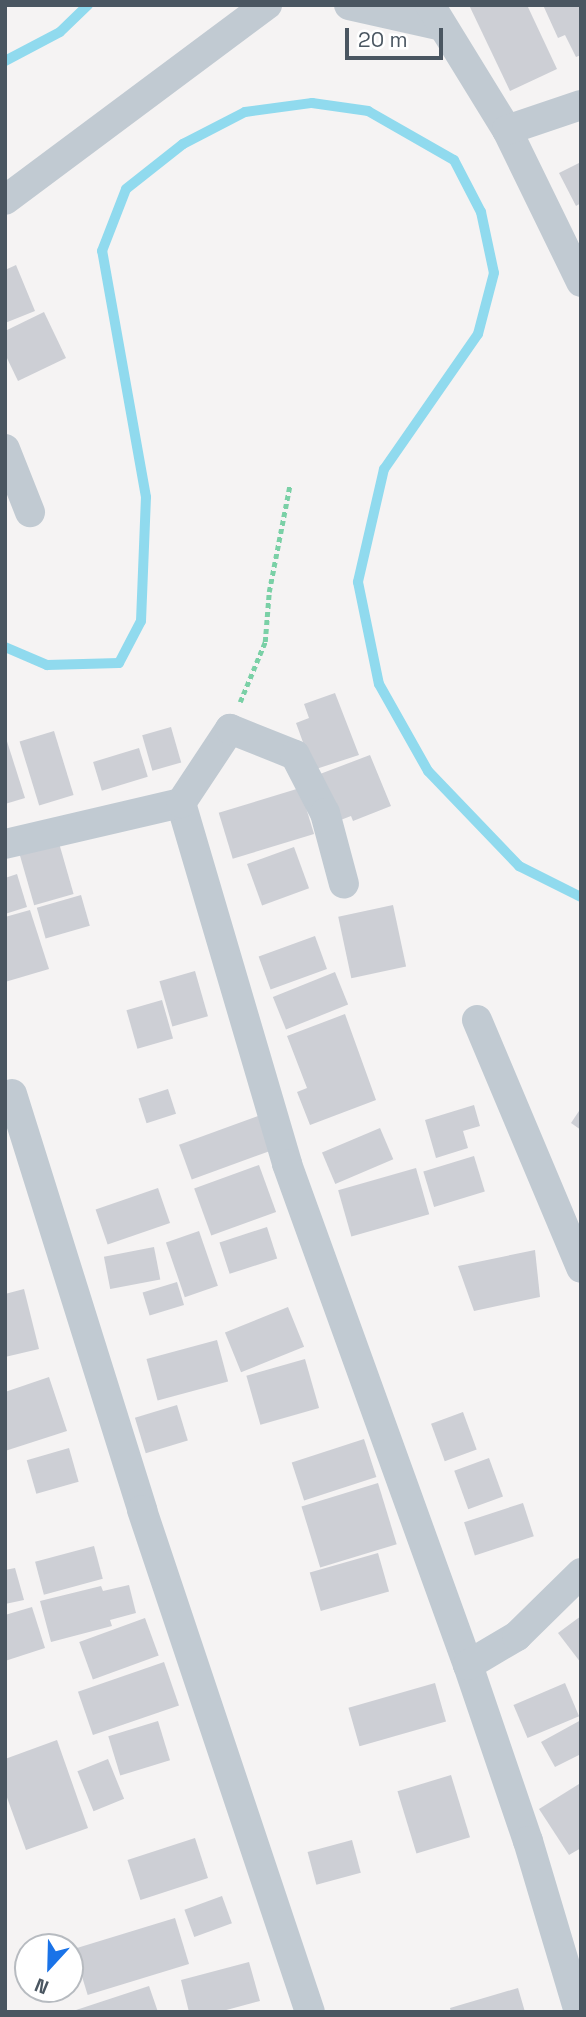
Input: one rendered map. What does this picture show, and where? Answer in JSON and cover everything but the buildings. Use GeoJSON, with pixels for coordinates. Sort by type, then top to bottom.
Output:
{"type":"FeatureCollection","features":[{"type":"Feature","properties":{"kind":"street"},"geometry":{"type":"LineString","coordinates":[[5,200],[267,5]]}},
{"type":"Feature","properties":{"kind":"street"},"geometry":{"type":"LineString","coordinates":[[349,5],[436,16],[507,130],[581,282]]}},
{"type":"Feature","properties":{"kind":"street"},"geometry":{"type":"LineString","coordinates":[[507,130],[581,105]]}},
{"type":"Feature","properties":{"kind":"street"},"geometry":{"type":"LineString","coordinates":[[5,449],[30,512]]}},
{"type":"Feature","properties":{"kind":"street"},"geometry":{"type":"LineString","coordinates":[[5,844],[181,803],[230,729],[295,755],[325,813],[344,884]]}},
{"type":"Feature","properties":{"kind":"street"},"geometry":{"type":"LineString","coordinates":[[181,803],[287,1164],[468,1665],[528,1841],[579,2012]]}},
{"type":"Feature","properties":{"kind":"street"},"geometry":{"type":"LineString","coordinates":[[477,1020],[581,1268]]}},
{"type":"Feature","properties":{"kind":"street"},"geometry":{"type":"LineString","coordinates":[[12,1094],[142,1510],[310,2012]]}},
{"type":"Feature","properties":{"kind":"street"},"geometry":{"type":"LineString","coordinates":[[468,1665],[517,1636],[581,1573]]}},
{"type":"Feature","properties":{"kind":"path"},"geometry":{"type":"LineString","coordinates":[[230,729],[265,642],[269,592],[290,484]]}},
{"type":"Feature","properties":{"kind":"waterway"},"geometry":{"type":"LineString","coordinates":[[5,61],[60,32],[88,5]]}},
{"type":"Feature","properties":{"kind":"waterway"},"geometry":{"type":"LineString","coordinates":[[5,647],[47,665],[119,663],[141,621],[146,497],[102,251],[126,189],[183,144],[245,112],[312,103],[368,111],[454,160],[481,212],[494,273],[478,334],[384,469],[358,582],[379,684],[428,771],[519,866],[581,897]]}}]}
